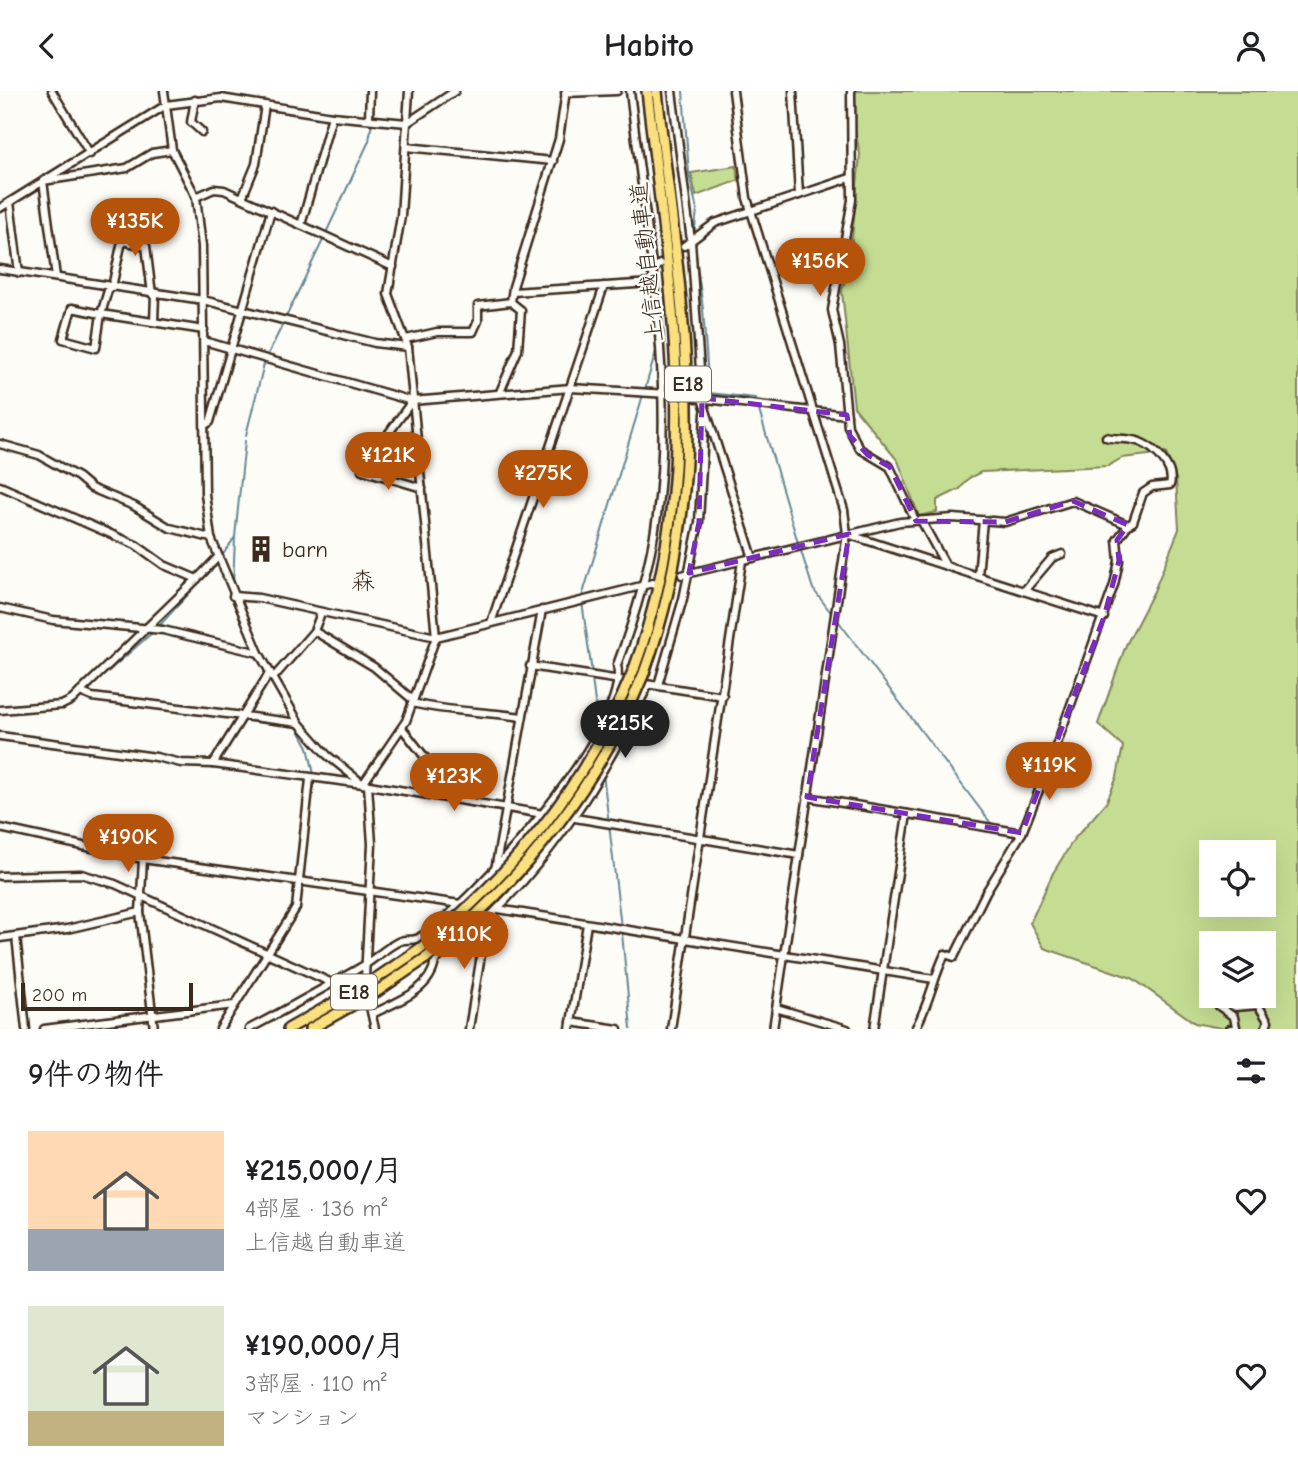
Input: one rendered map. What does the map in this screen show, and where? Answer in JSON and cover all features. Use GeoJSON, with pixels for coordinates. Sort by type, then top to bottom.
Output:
{"type":"FeatureCollection","features":[{"type":"Feature","properties":{"kind":"highway","name":"上信越自動車道"},"geometry":{"type":"LineString","coordinates":[[288,1029],[362,988],[418,950],[484,894],[545,826],[591,758],[634,669],[661,583],[672,518],[678,452],[674,320],[647,91]]}},
{"type":"Feature","properties":{"kind":"highway","name":"上信越自動車道"},"geometry":{"type":"LineString","coordinates":[[310,1029],[376,992],[426,958],[490,903],[552,835],[612,742],[644,673],[666,608],[676,562],[686,497],[689,442],[684,318],[657,91]]}},
{"type":"Feature","properties":{"kind":"street"},"geometry":{"type":"LineString","coordinates":[[52,91],[90,154]]}},
{"type":"Feature","properties":{"kind":"street"},"geometry":{"type":"LineString","coordinates":[[164,91],[172,150],[196,197],[204,330],[205,494],[211,538],[259,653],[299,723],[327,755],[365,784]]}},
{"type":"Feature","properties":{"kind":"street"},"geometry":{"type":"LineString","coordinates":[[369,118],[370,91]]}},
{"type":"Feature","properties":{"kind":"street"},"geometry":{"type":"LineString","coordinates":[[365,977],[363,966],[372,844],[365,784],[402,727],[436,637],[408,347],[388,294],[406,147],[408,91]]}},
{"type":"Feature","properties":{"kind":"street"},"geometry":{"type":"LineString","coordinates":[[0,208],[166,105],[222,94],[265,105],[332,116],[407,123],[435,107],[455,91]]}},
{"type":"Feature","properties":{"kind":"street"},"geometry":{"type":"LineString","coordinates":[[511,302],[553,161],[566,92],[617,91]]}},
{"type":"Feature","properties":{"kind":"street"},"geometry":{"type":"LineString","coordinates":[[249,1029],[363,966],[401,940],[421,937],[495,872],[543,814],[590,743],[620,678],[617,665],[643,585],[657,517],[665,394],[630,91]]}},
{"type":"Feature","properties":{"kind":"street"},"geometry":{"type":"LineString","coordinates":[[672,91],[691,241],[699,398],[705,409],[752,558]]}},
{"type":"Feature","properties":{"kind":"street"},"geometry":{"type":"LineString","coordinates":[[733,91],[747,198],[844,510],[848,534],[772,1029]]}},
{"type":"Feature","properties":{"kind":"street"},"geometry":{"type":"LineString","coordinates":[[793,91],[799,195]]}},
{"type":"Feature","properties":{"kind":"street"},"geometry":{"type":"LineString","coordinates":[[851,91],[852,200],[832,310],[840,345],[850,436],[868,456],[890,467],[918,521],[946,566]]}},
{"type":"Feature","properties":{"kind":"street"},"geometry":{"type":"LineString","coordinates":[[195,100],[191,122],[202,132]]}},
{"type":"Feature","properties":{"kind":"street"},"geometry":{"type":"LineString","coordinates":[[242,198],[256,163],[265,105]]}},
{"type":"Feature","properties":{"kind":"street"},"geometry":{"type":"LineString","coordinates":[[301,225],[332,116]]}},
{"type":"Feature","properties":{"kind":"street"},"geometry":{"type":"LineString","coordinates":[[406,147],[553,161]]}},
{"type":"Feature","properties":{"kind":"street"},"geometry":{"type":"LineString","coordinates":[[43,181],[127,168],[152,153],[172,150]]}},
{"type":"Feature","properties":{"kind":"street"},"geometry":{"type":"LineString","coordinates":[[684,246],[715,223],[850,178]]}},
{"type":"Feature","properties":{"kind":"street"},"geometry":{"type":"LineString","coordinates":[[43,181],[56,277]]}},
{"type":"Feature","properties":{"kind":"street"},"geometry":{"type":"LineString","coordinates":[[196,197],[219,189],[393,267]]}},
{"type":"Feature","properties":{"kind":"street"},"geometry":{"type":"LineString","coordinates":[[10,202],[19,273]]}},
{"type":"Feature","properties":{"kind":"street"},"geometry":{"type":"LineString","coordinates":[[205,425],[210,422],[271,211]]}},
{"type":"Feature","properties":{"kind":"street"},"geometry":{"type":"LineString","coordinates":[[154,323],[154,294],[146,246],[122,241],[102,314],[96,348],[64,339],[72,308],[102,314],[154,323],[204,330]]}},
{"type":"Feature","properties":{"kind":"street"},"geometry":{"type":"LineString","coordinates":[[650,271],[660,264]]}},
{"type":"Feature","properties":{"kind":"street"},"geometry":{"type":"LineString","coordinates":[[0,268],[203,300],[375,343],[408,347]]}},
{"type":"Feature","properties":{"kind":"street"},"geometry":{"type":"LineString","coordinates":[[513,292],[652,283]]}},
{"type":"Feature","properties":{"kind":"street"},"geometry":{"type":"LineString","coordinates":[[491,623],[604,286]]}},
{"type":"Feature","properties":{"kind":"street"},"geometry":{"type":"LineString","coordinates":[[406,339],[437,332],[473,332],[478,321],[478,306],[511,302],[521,310],[518,350],[500,392]]}},
{"type":"Feature","properties":{"kind":"street"},"geometry":{"type":"LineString","coordinates":[[204,341],[412,401],[571,388],[665,394]]}},
{"type":"Feature","properties":{"kind":"street"},"geometry":{"type":"LineString","coordinates":[[699,398],[847,415]]}},
{"type":"Feature","properties":{"kind":"street"},"geometry":{"type":"LineString","coordinates":[[412,401],[362,470],[422,488]]}},
{"type":"Feature","properties":{"kind":"street"},"geometry":{"type":"LineString","coordinates":[[657,685],[699,522],[705,409]]}},
{"type":"Feature","properties":{"kind":"street"},"geometry":{"type":"LineString","coordinates":[[915,1029],[927,1008],[934,979],[945,954],[954,957],[986,892],[1022,833],[1104,617],[1119,561],[1117,540],[1133,522],[1143,493],[1152,487],[1170,485],[1168,467],[1141,442],[1106,437]]}},
{"type":"Feature","properties":{"kind":"street"},"geometry":{"type":"LineString","coordinates":[[0,444],[38,455],[78,477],[91,488],[134,506],[170,528],[211,538]]}},
{"type":"Feature","properties":{"kind":"street"},"geometry":{"type":"LineString","coordinates":[[0,487],[136,545],[164,565],[197,579]]}},
{"type":"Feature","properties":{"kind":"street"},"geometry":{"type":"LineString","coordinates":[[686,574],[848,534],[918,521],[953,518],[1005,522],[1073,501],[1128,525]]}},
{"type":"Feature","properties":{"kind":"street"},"geometry":{"type":"LineString","coordinates":[[978,576],[983,520]]}},
{"type":"Feature","properties":{"kind":"street"},"geometry":{"type":"LineString","coordinates":[[848,534],[1104,617]]}},
{"type":"Feature","properties":{"kind":"street"},"geometry":{"type":"LineString","coordinates":[[1024,591],[1052,558],[1062,554]]}},
{"type":"Feature","properties":{"kind":"street"},"geometry":{"type":"LineString","coordinates":[[0,710],[62,705],[80,692],[218,557]]}},
{"type":"Feature","properties":{"kind":"street"},"geometry":{"type":"LineString","coordinates":[[671,1029],[742,561]]}},
{"type":"Feature","properties":{"kind":"street"},"geometry":{"type":"LineString","coordinates":[[233,596],[436,637],[653,583]]}},
{"type":"Feature","properties":{"kind":"street"},"geometry":{"type":"LineString","coordinates":[[0,608],[53,619],[146,627],[259,653]]}},
{"type":"Feature","properties":{"kind":"street"},"geometry":{"type":"LineString","coordinates":[[495,872],[542,610]]}},
{"type":"Feature","properties":{"kind":"street"},"geometry":{"type":"LineString","coordinates":[[213,764],[242,716],[272,675],[314,631],[321,613]]}},
{"type":"Feature","properties":{"kind":"street"},"geometry":{"type":"LineString","coordinates":[[314,631],[374,667],[413,702],[441,710],[464,709],[521,717]]}},
{"type":"Feature","properties":{"kind":"street"},"geometry":{"type":"LineString","coordinates":[[530,666],[723,696]]}},
{"type":"Feature","properties":{"kind":"street"},"geometry":{"type":"LineString","coordinates":[[375,1029],[371,1010],[405,998],[428,981],[433,975],[435,961],[498,909],[537,867],[575,818],[648,686]]}},
{"type":"Feature","properties":{"kind":"street"},"geometry":{"type":"LineString","coordinates":[[80,692],[92,697],[299,723]]}},
{"type":"Feature","properties":{"kind":"street"},"geometry":{"type":"LineString","coordinates":[[402,727],[431,765],[428,796]]}},
{"type":"Feature","properties":{"kind":"street"},"geometry":{"type":"LineString","coordinates":[[0,736],[156,757],[181,763],[213,764],[310,779],[365,784],[543,814]]}},
{"type":"Feature","properties":{"kind":"street"},"geometry":{"type":"LineString","coordinates":[[220,1029],[296,908],[310,779]]}},
{"type":"Feature","properties":{"kind":"street"},"geometry":{"type":"LineString","coordinates":[[807,797],[1022,833]]}},
{"type":"Feature","properties":{"kind":"street"},"geometry":{"type":"LineString","coordinates":[[874,1029],[907,814]]}},
{"type":"Feature","properties":{"kind":"street"},"geometry":{"type":"LineString","coordinates":[[575,818],[799,855]]}},
{"type":"Feature","properties":{"kind":"street"},"geometry":{"type":"LineString","coordinates":[[0,828],[143,859],[300,879],[460,904]]}},
{"type":"Feature","properties":{"kind":"street"},"geometry":{"type":"LineString","coordinates":[[143,859],[140,912],[155,1029]]}},
{"type":"Feature","properties":{"kind":"street"},"geometry":{"type":"LineString","coordinates":[[0,876],[81,874],[139,893],[332,983]]}},
{"type":"Feature","properties":{"kind":"street"},"geometry":{"type":"LineString","coordinates":[[498,909],[934,979]]}},
{"type":"Feature","properties":{"kind":"street"},"geometry":{"type":"LineString","coordinates":[[0,938],[67,929],[140,912]]}},
{"type":"Feature","properties":{"kind":"street"},"geometry":{"type":"LineString","coordinates":[[469,1029],[487,918]]}},
{"type":"Feature","properties":{"kind":"street"},"geometry":{"type":"LineString","coordinates":[[587,924],[571,1025],[618,1029]]}},
{"type":"Feature","properties":{"kind":"street"},"geometry":{"type":"LineString","coordinates":[[16,936],[26,1029]]}},
{"type":"Feature","properties":{"kind":"street"},"geometry":{"type":"LineString","coordinates":[[1230,1029],[1236,1027],[1234,1017],[1219,1006],[1221,999],[1236,1007],[1258,1005],[1268,1021],[1265,1029]]}},
{"type":"Feature","properties":{"kind":"street"},"geometry":{"type":"LineString","coordinates":[[44,1029],[234,1005]]}},
{"type":"Feature","properties":{"kind":"street"},"geometry":{"type":"LineString","coordinates":[[776,1008],[847,1029]]}},
{"type":"Feature","properties":{"kind":"highlighted area"},"geometry":{"type":"Polygon","coordinates":[[[702,398],[847,415],[850,436],[868,455],[890,467],[916,521],[1005,522],[1073,501],[1128,525],[1117,540],[1119,561],[1104,617],[1022,833],[807,797],[849,534],[689,573],[699,522],[702,398]]]}},
{"type":"Feature","properties":{"kind":"green space"},"geometry":{"type":"Polygon","coordinates":[[[851,91],[1298,91],[1298,1029],[1226,1029],[1195,1023],[1132,978],[1044,948],[1030,923],[1053,873],[1074,839],[1106,803],[1117,777],[1123,746],[1098,724],[1126,645],[1154,591],[1179,529],[1176,479],[1166,453],[1122,458],[1108,466],[981,472],[969,478],[960,489],[937,500],[937,512],[919,516],[898,461],[854,407],[842,291],[850,260],[860,154],[853,121],[851,91]]]}},
{"type":"Feature","properties":{"kind":"green space"},"geometry":{"type":"Polygon","coordinates":[[[736,166],[739,180],[696,196],[691,173],[736,166]]]}},
{"type":"Feature","properties":{"kind":"waterway"},"geometry":{"type":"LineString","coordinates":[[683,91],[689,174],[697,210],[694,237]]}},
{"type":"Feature","properties":{"kind":"waterway"},"geometry":{"type":"LineString","coordinates":[[373,95],[373,115]]}},
{"type":"Feature","properties":{"kind":"waterway"},"geometry":{"type":"LineString","coordinates":[[326,233],[369,141],[372,122]]}},
{"type":"Feature","properties":{"kind":"waterway"},"geometry":{"type":"LineString","coordinates":[[286,317],[324,238]]}},
{"type":"Feature","properties":{"kind":"waterway"},"geometry":{"type":"LineString","coordinates":[[694,243],[703,309],[709,393],[755,398],[756,402]]}},
{"type":"Feature","properties":{"kind":"waterway"},"geometry":{"type":"LineString","coordinates":[[655,273],[660,268]]}},
{"type":"Feature","properties":{"kind":"waterway"},"geometry":{"type":"LineString","coordinates":[[267,356],[283,324]]}},
{"type":"Feature","properties":{"kind":"waterway"},"geometry":{"type":"LineString","coordinates":[[645,389],[657,348]]}},
{"type":"Feature","properties":{"kind":"waterway"},"geometry":{"type":"LineString","coordinates":[[246,435],[264,364]]}},
{"type":"Feature","properties":{"kind":"waterway"},"geometry":{"type":"LineString","coordinates":[[582,597],[643,395]]}},
{"type":"Feature","properties":{"kind":"waterway"},"geometry":{"type":"LineString","coordinates":[[758,407],[798,543]]}},
{"type":"Feature","properties":{"kind":"waterway"},"geometry":{"type":"LineString","coordinates":[[222,556],[235,537],[245,441]]}},
{"type":"Feature","properties":{"kind":"waterway"},"geometry":{"type":"LineString","coordinates":[[233,585],[235,537]]}},
{"type":"Feature","properties":{"kind":"waterway"},"geometry":{"type":"LineString","coordinates":[[800,548],[813,589],[832,614]]}},
{"type":"Feature","properties":{"kind":"waterway"},"geometry":{"type":"LineString","coordinates":[[159,626],[217,563]]}},
{"type":"Feature","properties":{"kind":"waterway"},"geometry":{"type":"LineString","coordinates":[[231,590],[229,594],[254,648]]}},
{"type":"Feature","properties":{"kind":"waterway"},"geometry":{"type":"LineString","coordinates":[[582,602],[592,673]]}},
{"type":"Feature","properties":{"kind":"waterway"},"geometry":{"type":"LineString","coordinates":[[836,618],[993,826]]}},
{"type":"Feature","properties":{"kind":"waterway"},"geometry":{"type":"LineString","coordinates":[[86,691],[153,632]]}},
{"type":"Feature","properties":{"kind":"waterway"},"geometry":{"type":"LineString","coordinates":[[259,659],[266,673]]}},
{"type":"Feature","properties":{"kind":"waterway"},"geometry":{"type":"LineString","coordinates":[[269,678],[292,719]]}},
{"type":"Feature","properties":{"kind":"waterway"},"geometry":{"type":"LineString","coordinates":[[592,679],[598,725]]}},
{"type":"Feature","properties":{"kind":"waterway"},"geometry":{"type":"LineString","coordinates":[[296,725],[308,747],[314,774]]}},
{"type":"Feature","properties":{"kind":"waterway"},"geometry":{"type":"LineString","coordinates":[[603,773],[621,927]]}},
{"type":"Feature","properties":{"kind":"waterway"},"geometry":{"type":"LineString","coordinates":[[307,835],[314,781]]}},
{"type":"Feature","properties":{"kind":"waterway"},"geometry":{"type":"LineString","coordinates":[[622,933],[631,1029]]}},
{"type":"Feature","properties":{"kind":"tunnel"},"geometry":{"type":"LineString","coordinates":[[668,394],[697,398]]}},
{"type":"Feature","properties":{"kind":"place","name":"barn"},"geometry":{"type":"Point","coordinates":[261,549]}},
{"type":"Feature","properties":{"kind":"district","name":"森"},"geometry":{"type":"Point","coordinates":[363,581]}}]}
